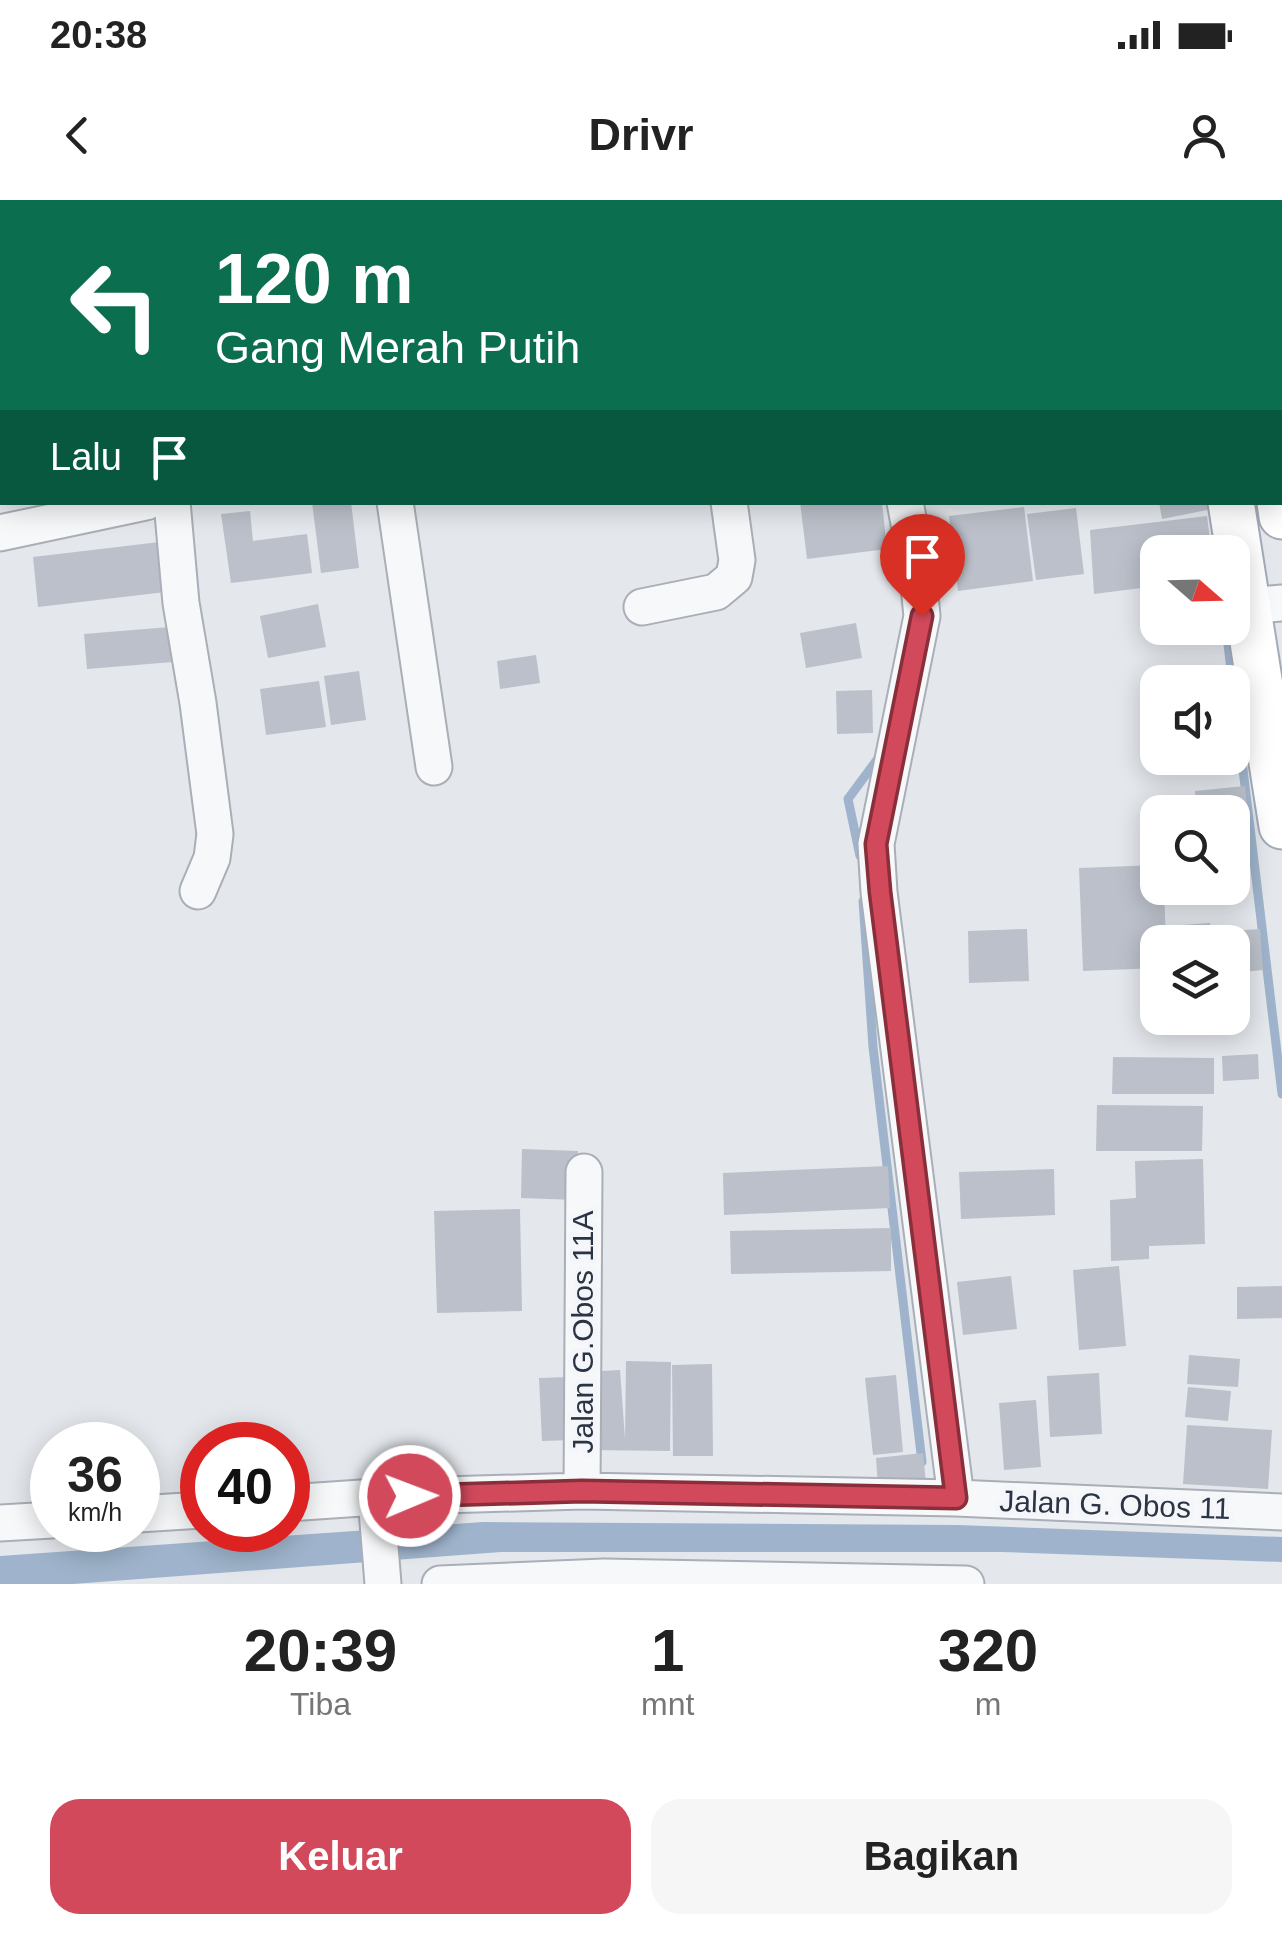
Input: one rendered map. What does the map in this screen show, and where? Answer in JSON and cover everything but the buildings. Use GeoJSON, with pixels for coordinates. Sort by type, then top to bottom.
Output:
{"type":"FeatureCollection","features":[{"type":"Feature","properties":{"kind":"main road"},"geometry":{"type":"LineString","coordinates":[[1232,505],[1264,604],[1282,826]]}},
{"type":"Feature","properties":{"kind":"street"},"geometry":{"type":"LineString","coordinates":[[16,521],[125,505]]}},
{"type":"Feature","properties":{"kind":"street"},"geometry":{"type":"LineString","coordinates":[[172,505],[181,603],[215,834],[212,858],[198,891]]}},
{"type":"Feature","properties":{"kind":"street"},"geometry":{"type":"LineString","coordinates":[[396,505],[434,766]]}},
{"type":"Feature","properties":{"kind":"street"},"geometry":{"type":"LineString","coordinates":[[642,607],[716,592],[734,578],[730,505]]}},
{"type":"Feature","properties":{"kind":"street"},"geometry":{"type":"LineString","coordinates":[[906,505],[918,566],[922,616],[876,844],[956,1498]]}},
{"type":"Feature","properties":{"kind":"street","name":"Jalan G.Obos 11A"},"geometry":{"type":"LineString","coordinates":[[582,1491],[584,1172]]}},
{"type":"Feature","properties":{"kind":"street","name":"Jalan G. Obos 11"},"geometry":{"type":"LineString","coordinates":[[310,1513],[380,1542],[582,1491],[956,1498],[1282,1512]]}},
{"type":"Feature","properties":{"kind":"street"},"geometry":{"type":"LineString","coordinates":[[0,1523],[30,1521]]}},
{"type":"Feature","properties":{"kind":"street"},"geometry":{"type":"LineString","coordinates":[[440,1584],[605,1580],[961,1584]]}},
{"type":"Feature","properties":{"kind":"water"},"geometry":{"type":"Polygon","coordinates":[[[483,1522],[958,1525],[1282,1537],[1282,1562],[1002,1552],[501,1552],[73,1584],[0,1584],[0,1556],[160,1552],[160,1545],[180,1543],[180,1552],[310,1552],[310,1534],[483,1522]]]}},
{"type":"Feature","properties":{"kind":"waterway"},"geometry":{"type":"LineString","coordinates":[[1228,645],[1282,1094]]}},
{"type":"Feature","properties":{"kind":"waterway"},"geometry":{"type":"LineString","coordinates":[[860,856],[848,799],[882,753]]}},
{"type":"Feature","properties":{"kind":"waterway"},"geometry":{"type":"LineString","coordinates":[[863,901],[873,1047],[922,1462]]}},
{"type":"Feature","properties":{"kind":"route"},"geometry":{"type":"LineString","coordinates":[[410,1496],[582,1491],[956,1498],[876,844],[922,616]]}}]}
